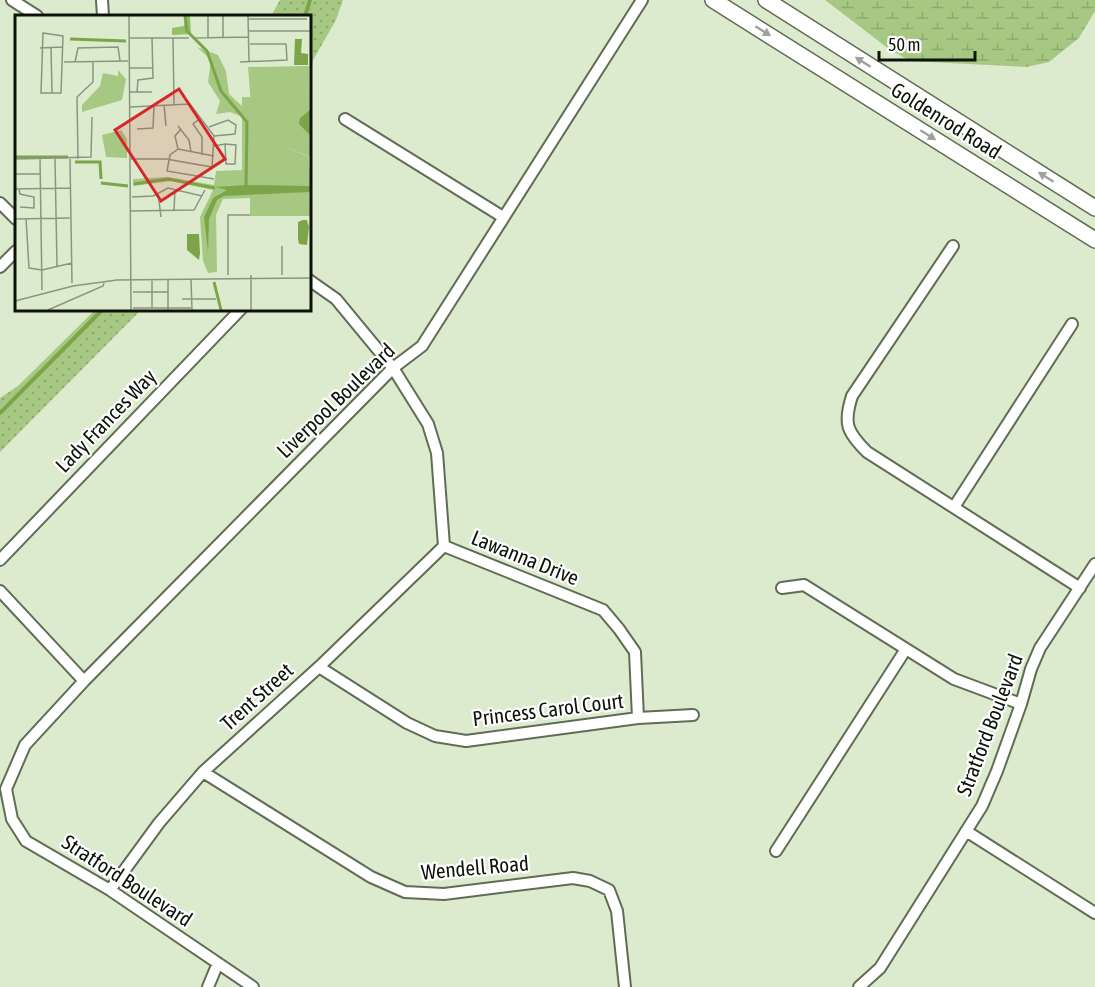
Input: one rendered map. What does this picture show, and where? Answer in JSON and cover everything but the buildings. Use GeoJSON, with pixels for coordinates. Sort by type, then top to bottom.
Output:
{"type":"FeatureCollection","features":[{"type":"Feature","properties":{"kind":"main road","name":"Goldenrod Road"},"geometry":{"type":"LineString","coordinates":[[713,0],[1095,240]]}},
{"type":"Feature","properties":{"kind":"main road","name":"Goldenrod Road"},"geometry":{"type":"LineString","coordinates":[[766,0],[1095,208]]}},
{"type":"Feature","properties":{"kind":"street"},"geometry":{"type":"LineString","coordinates":[[12,0],[35,15]]}},
{"type":"Feature","properties":{"kind":"street"},"geometry":{"type":"LineString","coordinates":[[102,0],[103,15]]}},
{"type":"Feature","properties":{"kind":"street","name":"Liverpool Boulevard"},"geometry":{"type":"LineString","coordinates":[[6,789],[25,745],[84,681],[393,368],[422,346],[642,0]]}},
{"type":"Feature","properties":{"kind":"street"},"geometry":{"type":"LineString","coordinates":[[345,119],[503,217]]}},
{"type":"Feature","properties":{"kind":"street"},"geometry":{"type":"LineString","coordinates":[[0,203],[15,218]]}},
{"type":"Feature","properties":{"kind":"street"},"geometry":{"type":"LineString","coordinates":[[953,246],[852,396],[846,414],[851,436],[867,452],[1080,588]]}},
{"type":"Feature","properties":{"kind":"street"},"geometry":{"type":"LineString","coordinates":[[0,267],[15,253]]}},
{"type":"Feature","properties":{"kind":"street","name":"Lawanna Drive"},"geometry":{"type":"LineString","coordinates":[[310,281],[336,299],[393,368],[428,424],[437,453],[444,546],[603,610],[635,652],[638,718]]}},
{"type":"Feature","properties":{"kind":"street","name":"Lady Frances Way"},"geometry":{"type":"LineString","coordinates":[[0,560],[240,310]]}},
{"type":"Feature","properties":{"kind":"street"},"geometry":{"type":"LineString","coordinates":[[954,507],[1072,324]]}},
{"type":"Feature","properties":{"kind":"street","name":"Trent Street"},"geometry":{"type":"LineString","coordinates":[[110,890],[159,823],[203,772],[319,667],[444,546]]}},
{"type":"Feature","properties":{"kind":"street","name":"Stratford Boulevard"},"geometry":{"type":"LineString","coordinates":[[859,987],[880,968],[982,806],[1022,704],[1031,669],[1040,648],[1095,564]]}},
{"type":"Feature","properties":{"kind":"street"},"geometry":{"type":"LineString","coordinates":[[782,588],[804,585],[954,679],[1022,704]]}},
{"type":"Feature","properties":{"kind":"street"},"geometry":{"type":"LineString","coordinates":[[0,591],[84,681]]}},
{"type":"Feature","properties":{"kind":"street"},"geometry":{"type":"LineString","coordinates":[[776,851],[906,649]]}},
{"type":"Feature","properties":{"kind":"street","name":"Princess Carol Court"},"geometry":{"type":"LineString","coordinates":[[319,667],[407,723],[435,736],[466,741],[638,718],[693,715]]}},
{"type":"Feature","properties":{"kind":"street","name":"Wendell Road"},"geometry":{"type":"LineString","coordinates":[[203,772],[370,877],[405,892],[444,894],[573,878],[590,881],[609,890],[617,911],[625,987]]}},
{"type":"Feature","properties":{"kind":"street","name":"Stratford Boulevard"},"geometry":{"type":"LineString","coordinates":[[6,789],[12,819],[26,841],[110,890],[253,987]]}},
{"type":"Feature","properties":{"kind":"street"},"geometry":{"type":"LineString","coordinates":[[966,831],[1095,913]]}},
{"type":"Feature","properties":{"kind":"street"},"geometry":{"type":"LineString","coordinates":[[208,987],[218,963]]}},
{"type":"Feature","properties":{"kind":"green space"},"geometry":{"type":"Polygon","coordinates":[[[280,0],[343,0],[336,20],[310,65],[310,15],[272,15],[280,0]]]}},
{"type":"Feature","properties":{"kind":"green space"},"geometry":{"type":"Polygon","coordinates":[[[825,0],[1095,0],[1095,11],[1079,38],[1049,62],[1027,67],[910,61],[889,49],[825,0]]]}},
{"type":"Feature","properties":{"kind":"green space"},"geometry":{"type":"Polygon","coordinates":[[[95,310],[141,310],[0,452],[0,398],[18,386],[95,310]]]}},
{"type":"Feature","properties":{"kind":"waterway"},"geometry":{"type":"LineString","coordinates":[[305,15],[310,0]]}},
{"type":"Feature","properties":{"kind":"waterway"},"geometry":{"type":"LineString","coordinates":[[0,413],[102,310]]}}]}
